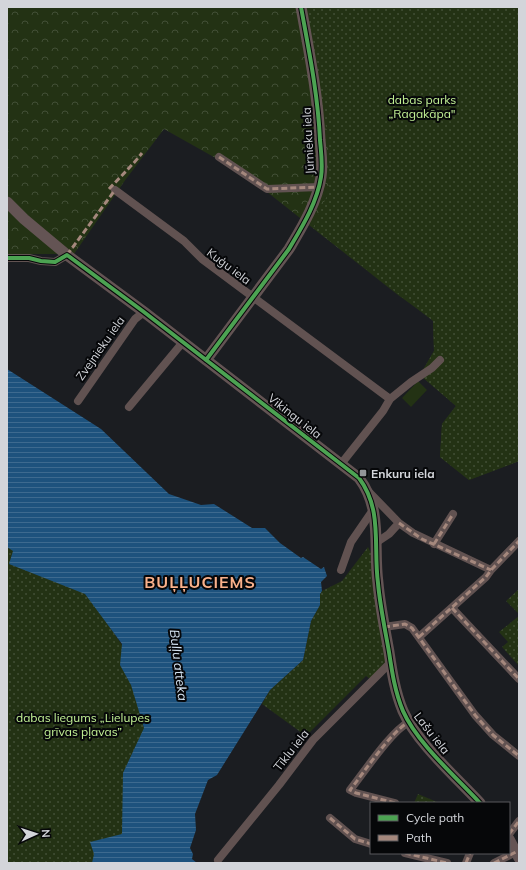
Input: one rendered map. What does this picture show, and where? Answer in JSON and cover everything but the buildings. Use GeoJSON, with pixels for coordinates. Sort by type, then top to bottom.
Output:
{"type":"FeatureCollection","features":[{"type":"Feature","properties":{"kind":"street","name":"Jūrnieku iela"},"geometry":{"type":"LineString","coordinates":[[206,360],[293,242],[312,206],[319,187],[322,162],[319,124],[311,60],[301,7]]}},
{"type":"Feature","properties":{"kind":"street"},"geometry":{"type":"LineString","coordinates":[[219,157],[267,189],[319,187]]}},
{"type":"Feature","properties":{"kind":"street","name":"Kuģu iela"},"geometry":{"type":"LineString","coordinates":[[115,190],[184,241],[202,258],[390,400]]}},
{"type":"Feature","properties":{"kind":"street","name":"Vikingu iela"},"geometry":{"type":"LineString","coordinates":[[7,202],[24,219],[67,255],[144,312],[359,478],[371,499],[373,510],[377,542],[378,582],[384,627],[391,662]]}},
{"type":"Feature","properties":{"kind":"street"},"geometry":{"type":"LineString","coordinates":[[7,258],[29,258],[55,262],[67,255]]}},
{"type":"Feature","properties":{"kind":"street","name":"Zvejnieku iela"},"geometry":{"type":"LineString","coordinates":[[78,401],[135,319],[144,312]]}},
{"type":"Feature","properties":{"kind":"street"},"geometry":{"type":"LineString","coordinates":[[129,407],[183,342]]}},
{"type":"Feature","properties":{"kind":"street"},"geometry":{"type":"LineString","coordinates":[[341,464],[390,400],[411,382],[432,368],[440,360]]}},
{"type":"Feature","properties":{"kind":"street"},"geometry":{"type":"LineString","coordinates":[[365,487],[399,523],[413,533],[491,570]]}},
{"type":"Feature","properties":{"kind":"street"},"geometry":{"type":"LineString","coordinates":[[342,570],[351,542],[373,510]]}},
{"type":"Feature","properties":{"kind":"street"},"geometry":{"type":"LineString","coordinates":[[434,544],[453,514]]}},
{"type":"Feature","properties":{"kind":"street"},"geometry":{"type":"LineString","coordinates":[[377,542],[389,534],[399,523]]}},
{"type":"Feature","properties":{"kind":"street"},"geometry":{"type":"LineString","coordinates":[[419,637],[486,577],[519,541]]}},
{"type":"Feature","properties":{"kind":"street"},"geometry":{"type":"LineString","coordinates":[[452,608],[519,679]]}},
{"type":"Feature","properties":{"kind":"street"},"geometry":{"type":"LineString","coordinates":[[384,627],[405,624],[412,628],[475,715],[493,735],[519,756]]}},
{"type":"Feature","properties":{"kind":"street","name":"Lašu iela"},"geometry":{"type":"LineString","coordinates":[[391,662],[394,683],[399,700],[409,722],[422,742],[479,802]]}},
{"type":"Feature","properties":{"kind":"street","name":"Tīklu iela"},"geometry":{"type":"LineString","coordinates":[[218,860],[279,785],[313,740],[391,662]]}},
{"type":"Feature","properties":{"kind":"street"},"geometry":{"type":"LineString","coordinates":[[391,802],[350,790],[392,736],[409,722]]}},
{"type":"Feature","properties":{"kind":"street"},"geometry":{"type":"LineString","coordinates":[[330,818],[355,839],[370,844]]}},
{"type":"Feature","properties":{"kind":"street"},"geometry":{"type":"LineString","coordinates":[[510,833],[519,821]]}},
{"type":"Feature","properties":{"kind":"street"},"geometry":{"type":"LineString","coordinates":[[494,863],[517,855],[510,841]]}},
{"type":"Feature","properties":{"kind":"street"},"geometry":{"type":"LineString","coordinates":[[409,854],[447,863]]}},
{"type":"Feature","properties":{"kind":"green space"},"geometry":{"type":"Polygon","coordinates":[[[7,7],[519,7],[519,461],[469,480],[440,457],[442,424],[456,406],[420,375],[434,351],[433,320],[398,295],[244,174],[164,129],[126,179],[74,254],[7,254],[7,7]]]}},
{"type":"Feature","properties":{"kind":"green space","name":"dabas parks „Ragakāpa\""},"geometry":{"type":"Polygon","coordinates":[[[300,7],[519,7],[519,461],[469,480],[440,457],[442,424],[456,406],[420,375],[434,351],[433,321],[313,228],[329,191],[328,136],[300,7]]]}},
{"type":"Feature","properties":{"kind":"green space"},"geometry":{"type":"Polygon","coordinates":[[[418,381],[427,390],[411,407],[402,398],[418,381]]]}},
{"type":"Feature","properties":{"kind":"green space","name":"dabas liegums „Lielupes grīvas pļavas”"},"geometry":{"type":"Polygon","coordinates":[[[7,543],[87,593],[166,711],[116,863],[7,863],[7,543]]]}},
{"type":"Feature","properties":{"kind":"green space"},"geometry":{"type":"Polygon","coordinates":[[[368,547],[372,555],[386,661],[370,679],[366,676],[306,736],[262,704],[270,690],[303,660],[311,621],[320,605],[320,594],[322,591],[342,581],[368,547]]]}},
{"type":"Feature","properties":{"kind":"green space"},"geometry":{"type":"Polygon","coordinates":[[[519,589],[519,614],[506,601],[519,589]]]}},
{"type":"Feature","properties":{"kind":"green space"},"geometry":{"type":"Polygon","coordinates":[[[519,616],[519,666],[502,647],[508,642],[499,632],[519,616]]]}},
{"type":"Feature","properties":{"kind":"green space"},"geometry":{"type":"Polygon","coordinates":[[[418,794],[437,802],[414,802],[418,794]]]}},
{"type":"Feature","properties":{"kind":"water","name":"Buļļu atteka"},"geometry":{"type":"Polygon","coordinates":[[[7,369],[101,429],[169,494],[201,505],[214,504],[252,528],[265,528],[280,543],[301,558],[303,557],[321,569],[324,567],[327,576],[321,582],[322,591],[320,594],[320,605],[311,621],[303,660],[270,690],[217,775],[208,780],[195,814],[196,830],[190,848],[193,854],[192,859],[197,863],[92,863],[94,854],[90,842],[122,834],[123,773],[144,728],[131,685],[120,665],[122,644],[85,594],[9,564],[13,551],[7,547],[7,369]]]}},
{"type":"Feature","properties":{"kind":"marked path"},"geometry":{"type":"LineString","coordinates":[[109,189],[142,153]]}},
{"type":"Feature","properties":{"kind":"marked path"},"geometry":{"type":"LineString","coordinates":[[219,157],[267,189],[319,187]]}},
{"type":"Feature","properties":{"kind":"marked path"},"geometry":{"type":"LineString","coordinates":[[67,255],[115,190]]}},
{"type":"Feature","properties":{"kind":"marked path"},"geometry":{"type":"LineString","coordinates":[[434,544],[453,514]]}},
{"type":"Feature","properties":{"kind":"marked path"},"geometry":{"type":"LineString","coordinates":[[399,523],[422,539],[491,570]]}},
{"type":"Feature","properties":{"kind":"marked path"},"geometry":{"type":"LineString","coordinates":[[419,637],[486,577],[519,541]]}},
{"type":"Feature","properties":{"kind":"marked path"},"geometry":{"type":"LineString","coordinates":[[452,608],[519,679]]}},
{"type":"Feature","properties":{"kind":"marked path"},"geometry":{"type":"LineString","coordinates":[[384,627],[405,624],[412,628],[475,715],[493,735],[519,756]]}},
{"type":"Feature","properties":{"kind":"marked path"},"geometry":{"type":"LineString","coordinates":[[391,802],[350,790],[386,743],[394,734],[409,722]]}},
{"type":"Feature","properties":{"kind":"marked path"},"geometry":{"type":"LineString","coordinates":[[330,818],[355,839],[370,844]]}},
{"type":"Feature","properties":{"kind":"marked path"},"geometry":{"type":"LineString","coordinates":[[510,833],[519,821]]}},
{"type":"Feature","properties":{"kind":"marked path"},"geometry":{"type":"LineString","coordinates":[[494,863],[516,852]]}},
{"type":"Feature","properties":{"kind":"marked path"},"geometry":{"type":"LineString","coordinates":[[409,854],[447,863]]}},
{"type":"Feature","properties":{"kind":"marked path"},"geometry":{"type":"LineString","coordinates":[[466,863],[470,854]]}},
{"type":"Feature","properties":{"kind":"cycle path"},"geometry":{"type":"LineString","coordinates":[[206,360],[289,249],[313,205],[319,187],[322,163],[317,106],[313,73],[301,7]]}},
{"type":"Feature","properties":{"kind":"cycle path"},"geometry":{"type":"LineString","coordinates":[[7,258],[29,258],[55,262],[67,255],[144,312],[359,478],[367,490],[374,516],[380,600],[393,674],[400,704],[409,723],[427,747],[479,802]]}},
{"type":"Feature","properties":{"kind":"place","name":"Enkuru iela"},"geometry":{"type":"Point","coordinates":[363,473]}},
{"type":"Feature","properties":{"kind":"district","name":"BUĻĻUCIEMS"},"geometry":{"type":"Point","coordinates":[200,582]}}]}
